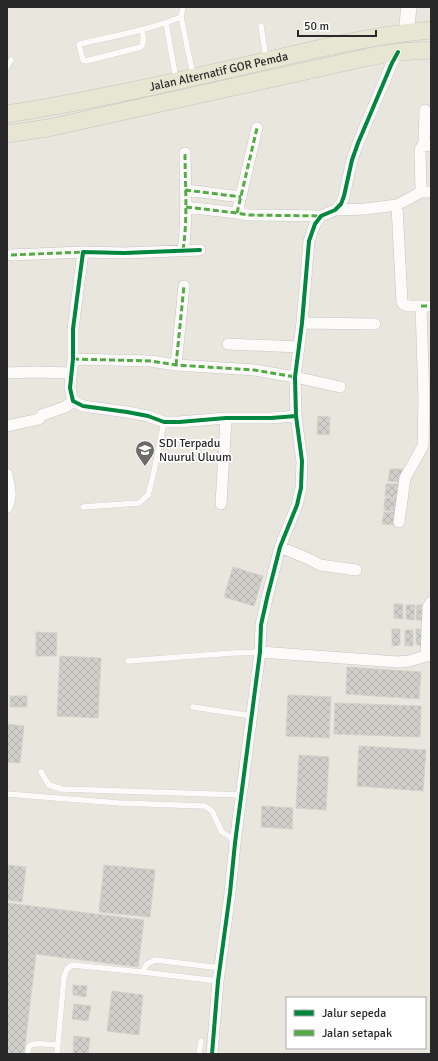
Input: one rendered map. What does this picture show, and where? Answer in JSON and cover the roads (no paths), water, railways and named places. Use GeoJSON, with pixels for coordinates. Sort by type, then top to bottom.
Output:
{"type":"FeatureCollection","features":[{"type":"Feature","properties":{"kind":"main road","name":"Jalan Alternatif GOR Pemda"},"geometry":{"type":"LineString","coordinates":[[7,114],[44,109],[176,82],[366,38],[431,30]]}},
{"type":"Feature","properties":{"kind":"main road","name":"Jalan Alternatif GOR Pemda"},"geometry":{"type":"LineString","coordinates":[[7,134],[48,128],[369,57],[398,52],[431,50]]}},
{"type":"Feature","properties":{"kind":"street"},"geometry":{"type":"LineString","coordinates":[[406,32],[409,7]]}},
{"type":"Feature","properties":{"kind":"street"},"geometry":{"type":"LineString","coordinates":[[186,207],[248,215],[321,216],[335,210],[342,204],[352,160],[358,143],[398,52]]}},
{"type":"Feature","properties":{"kind":"street"},"geometry":{"type":"LineString","coordinates":[[335,210],[365,209],[397,205],[426,192],[420,150],[428,145],[424,110]]}},
{"type":"Feature","properties":{"kind":"street"},"geometry":{"type":"LineString","coordinates":[[237,213],[258,128]]}},
{"type":"Feature","properties":{"kind":"street"},"geometry":{"type":"LineString","coordinates":[[183,250],[186,207],[184,153]]}},
{"type":"Feature","properties":{"kind":"street"},"geometry":{"type":"LineString","coordinates":[[185,190],[241,197]]}},
{"type":"Feature","properties":{"kind":"street"},"geometry":{"type":"LineString","coordinates":[[397,205],[402,303],[408,306],[426,306],[428,399],[427,446],[405,478],[399,522]]}},
{"type":"Feature","properties":{"kind":"street"},"geometry":{"type":"LineString","coordinates":[[212,1054],[218,981],[260,652],[261,625],[266,598],[280,547],[297,505],[301,488],[302,461],[296,416],[295,377],[302,323],[309,241],[315,224],[321,216]]}},
{"type":"Feature","properties":{"kind":"street"},"geometry":{"type":"LineString","coordinates":[[11,255],[200,250]]}},
{"type":"Feature","properties":{"kind":"street"},"geometry":{"type":"LineString","coordinates":[[73,401],[70,388],[73,359],[74,321],[82,252]]}},
{"type":"Feature","properties":{"kind":"street"},"geometry":{"type":"LineString","coordinates":[[176,365],[184,286]]}},
{"type":"Feature","properties":{"kind":"street"},"geometry":{"type":"LineString","coordinates":[[302,323],[375,324]]}},
{"type":"Feature","properties":{"kind":"street"},"geometry":{"type":"LineString","coordinates":[[228,344],[299,347]]}},
{"type":"Feature","properties":{"kind":"street"},"geometry":{"type":"LineString","coordinates":[[73,359],[151,361],[176,365],[254,370],[295,377],[340,388]]}},
{"type":"Feature","properties":{"kind":"street"},"geometry":{"type":"LineString","coordinates":[[7,373],[71,373]]}},
{"type":"Feature","properties":{"kind":"street"},"geometry":{"type":"LineString","coordinates":[[73,401],[83,406],[148,416],[164,422],[296,416]]}},
{"type":"Feature","properties":{"kind":"street"},"geometry":{"type":"LineString","coordinates":[[7,426],[39,419],[42,415],[65,407],[73,401]]}},
{"type":"Feature","properties":{"kind":"street"},"geometry":{"type":"LineString","coordinates":[[221,504],[226,418]]}},
{"type":"Feature","properties":{"kind":"street"},"geometry":{"type":"LineString","coordinates":[[7,474],[10,492],[10,500],[7,507]]}},
{"type":"Feature","properties":{"kind":"street"},"geometry":{"type":"LineString","coordinates":[[280,547],[320,565],[356,570]]}},
{"type":"Feature","properties":{"kind":"street"},"geometry":{"type":"LineString","coordinates":[[260,652],[398,662],[428,656],[428,607],[429,603],[431,602]]}},
{"type":"Feature","properties":{"kind":"lane"},"geometry":{"type":"LineString","coordinates":[[184,7],[181,17],[193,77]]}},
{"type":"Feature","properties":{"kind":"lane"},"geometry":{"type":"LineString","coordinates":[[142,30],[144,41],[141,47],[86,61],[84,60],[79,45],[80,44],[142,30],[181,17]]}},
{"type":"Feature","properties":{"kind":"lane"},"geometry":{"type":"LineString","coordinates":[[166,23],[176,82]]}},
{"type":"Feature","properties":{"kind":"lane"},"geometry":{"type":"LineString","coordinates":[[260,26],[266,61]]}},
{"type":"Feature","properties":{"kind":"lane"},"geometry":{"type":"LineString","coordinates":[[7,67],[11,60]]}},
{"type":"Feature","properties":{"kind":"lane"},"geometry":{"type":"LineString","coordinates":[[83,507],[139,503],[148,495],[164,422]]}},
{"type":"Feature","properties":{"kind":"lane"},"geometry":{"type":"LineString","coordinates":[[128,661],[260,652]]}},
{"type":"Feature","properties":{"kind":"lane"},"geometry":{"type":"LineString","coordinates":[[193,707],[252,716]]}},
{"type":"Feature","properties":{"kind":"lane"},"geometry":{"type":"LineString","coordinates":[[41,772],[49,785],[62,789],[241,795]]}},
{"type":"Feature","properties":{"kind":"lane"},"geometry":{"type":"LineString","coordinates":[[7,794],[119,803],[205,806],[212,811],[222,832],[230,837],[235,843]]}},
{"type":"Feature","properties":{"kind":"lane"},"geometry":{"type":"LineString","coordinates":[[142,972],[147,964],[155,960],[220,967]]}},
{"type":"Feature","properties":{"kind":"lane"},"geometry":{"type":"LineString","coordinates":[[57,1054],[64,978],[67,969],[72,965],[218,981]]}},
{"type":"Feature","properties":{"kind":"lane"},"geometry":{"type":"LineString","coordinates":[[199,1054],[201,1041]]}},
{"type":"Feature","properties":{"kind":"lane"},"geometry":{"type":"LineString","coordinates":[[28,1054],[28,1048],[31,1045],[58,1045]]}},
{"type":"Feature","properties":{"kind":"place","name":"SDI Terpadu Nuurul Uluum"},"geometry":{"type":"Point","coordinates":[145,467]}}]}
